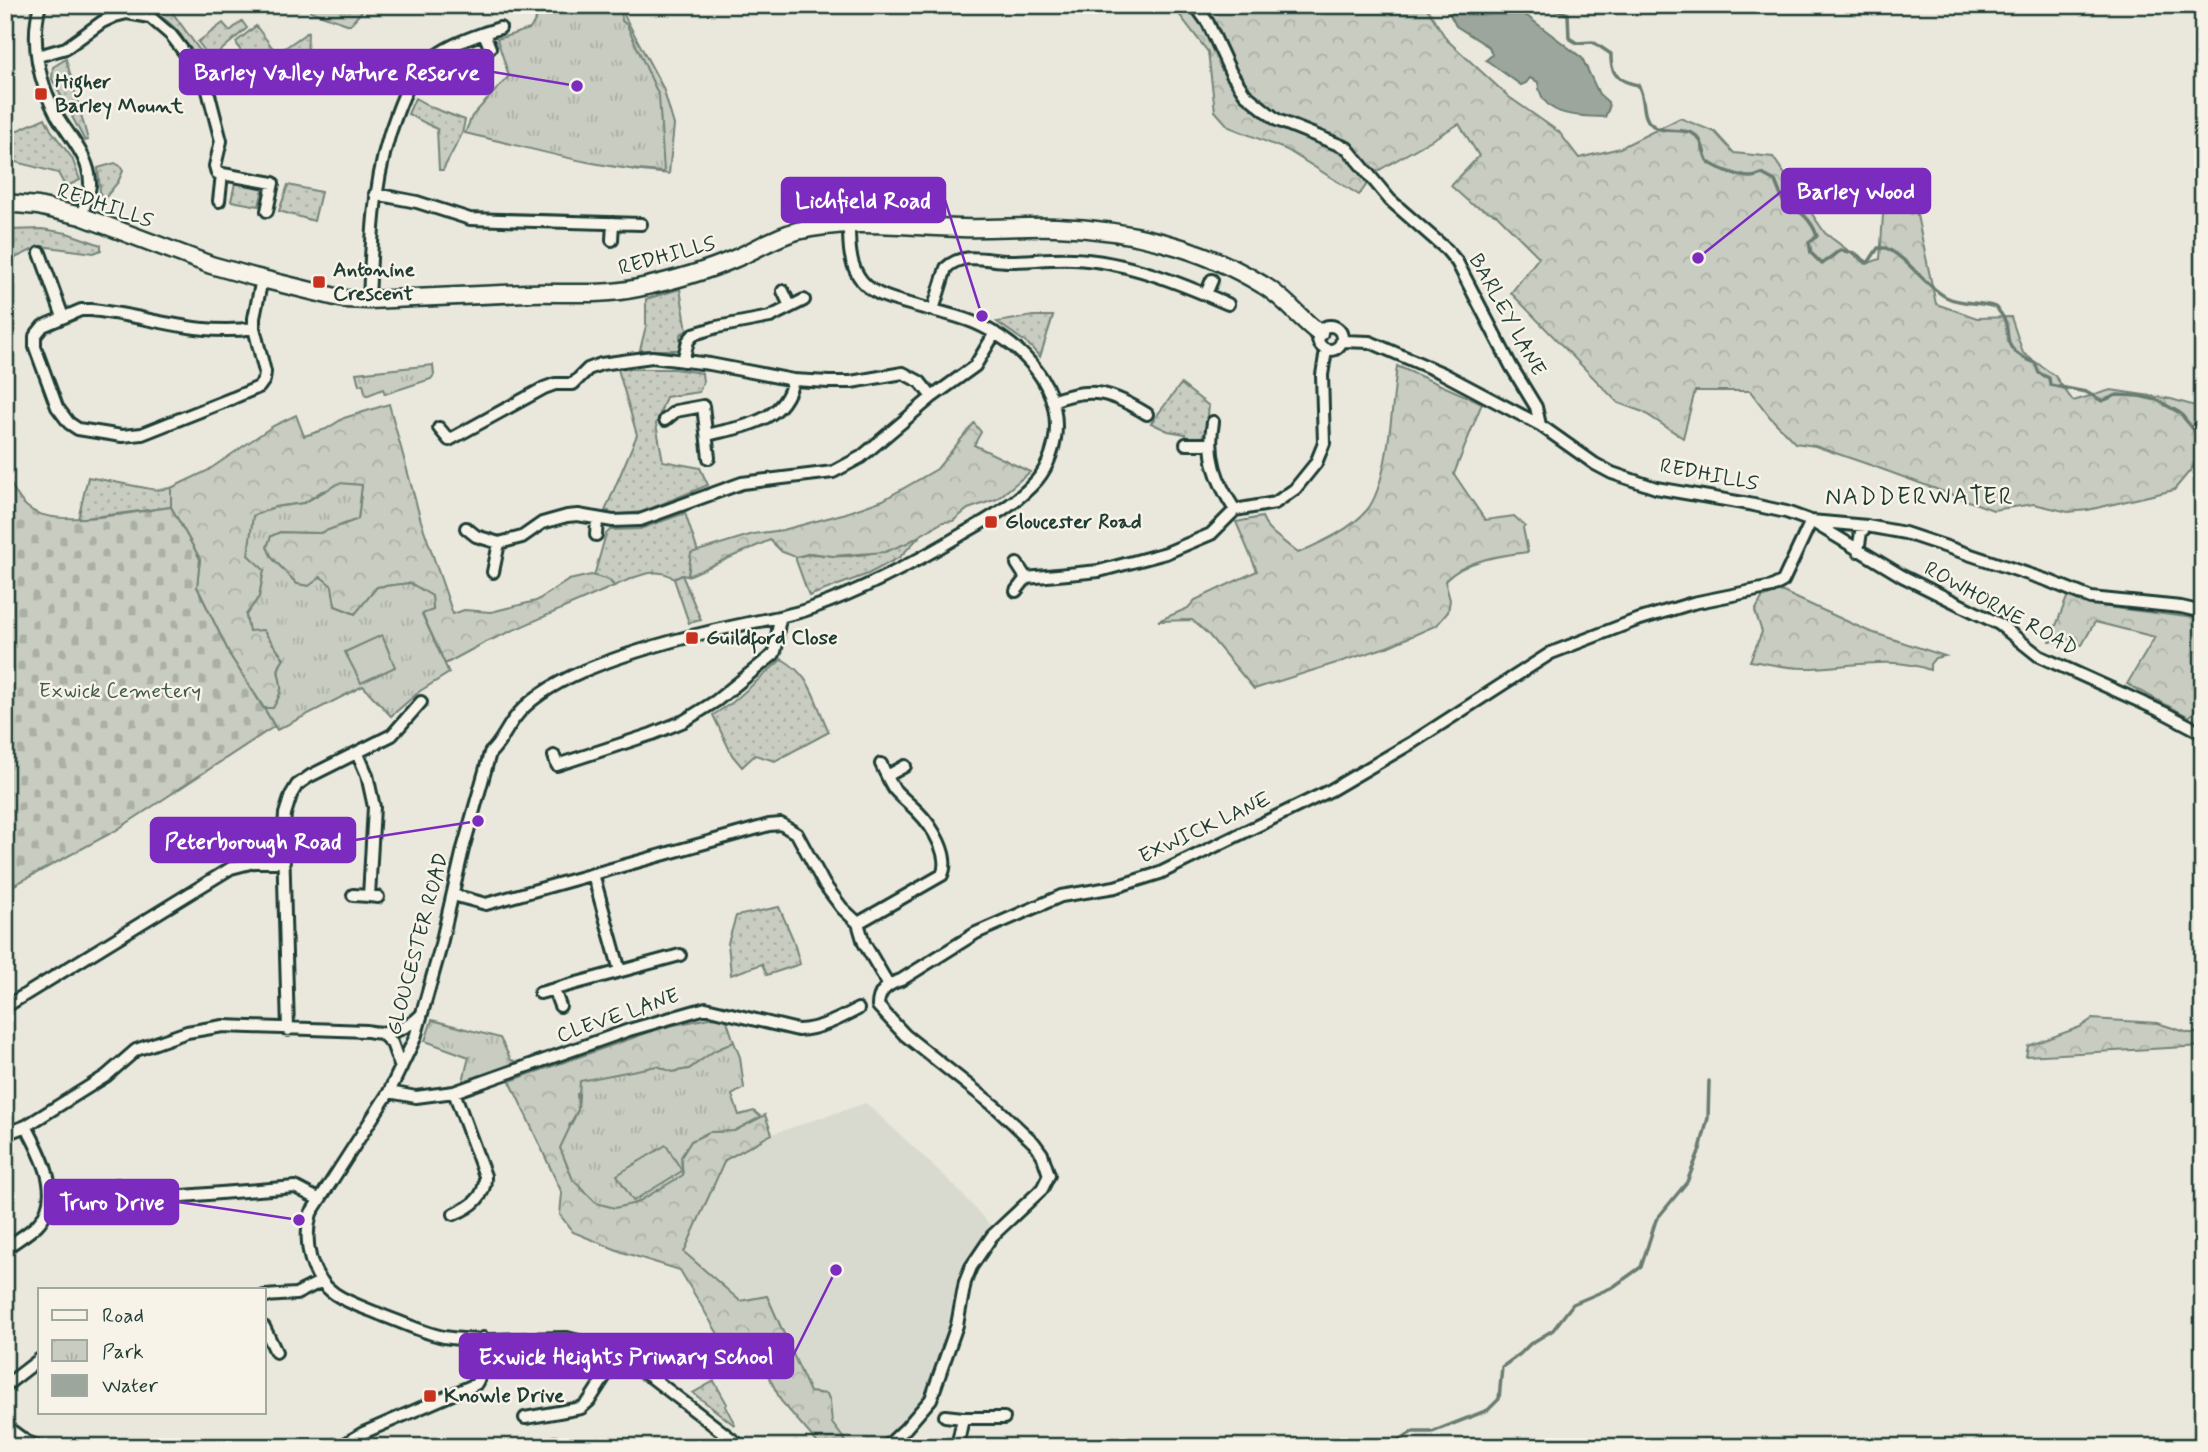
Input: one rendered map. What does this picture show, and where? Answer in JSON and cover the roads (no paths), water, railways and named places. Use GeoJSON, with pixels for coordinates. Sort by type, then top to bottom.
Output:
{"type":"FeatureCollection","features":[{"type":"Feature","properties":{"kind":"street"},"geometry":{"type":"LineString","coordinates":[[40,5],[34,39],[43,83],[57,116],[85,162],[90,183],[81,216]]}},
{"type":"Feature","properties":{"kind":"street","name":"BARLEY LANE"},"geometry":{"type":"LineString","coordinates":[[1195,5],[1209,23],[1231,73],[1245,94],[1278,120],[1347,148],[1390,200],[1447,249],[1457,262],[1511,366],[1536,407],[1540,425]]}},
{"type":"Feature","properties":{"kind":"street"},"geometry":{"type":"LineString","coordinates":[[38,56],[66,48],[115,16],[138,14],[159,23],[205,79],[221,141],[215,166],[217,173],[273,183],[267,211]]}},
{"type":"Feature","properties":{"kind":"street"},"geometry":{"type":"LineString","coordinates":[[369,300],[375,194],[390,129],[406,89],[440,52],[500,28]]}},
{"type":"Feature","properties":{"kind":"street"},"geometry":{"type":"LineString","coordinates":[[484,33],[490,48]]}},
{"type":"Feature","properties":{"kind":"street"},"geometry":{"type":"LineString","coordinates":[[205,79],[233,63]]}},
{"type":"Feature","properties":{"kind":"street"},"geometry":{"type":"LineString","coordinates":[[219,201],[222,174]]}},
{"type":"Feature","properties":{"kind":"street"},"geometry":{"type":"LineString","coordinates":[[375,194],[417,202],[470,219],[641,224]]}},
{"type":"Feature","properties":{"kind":"street","name":"REDHILLS"},"geometry":{"type":"LineString","coordinates":[[5,203],[38,206],[81,216],[211,265],[262,279],[344,299],[369,300],[619,292],[707,270],[795,232],[816,227],[880,222],[961,228],[1057,227],[1120,232],[1184,250],[1244,275],[1282,298],[1319,333]]}},
{"type":"Feature","properties":{"kind":"street"},"geometry":{"type":"LineString","coordinates":[[612,240],[613,223]]}},
{"type":"Feature","properties":{"kind":"street"},"geometry":{"type":"LineString","coordinates":[[849,226],[853,269],[866,285],[887,297],[974,323],[995,333],[1035,369],[1052,401],[1099,391],[1133,399],[1147,414]]}},
{"type":"Feature","properties":{"kind":"street"},"geometry":{"type":"LineString","coordinates":[[40,253],[63,317]]}},
{"type":"Feature","properties":{"kind":"street"},"geometry":{"type":"LineString","coordinates":[[933,310],[946,268],[951,263],[970,258],[1008,261],[1075,259],[1095,262],[1138,271],[1228,304]]}},
{"type":"Feature","properties":{"kind":"street"},"geometry":{"type":"LineString","coordinates":[[254,328],[236,331],[198,328],[81,310],[39,328],[34,343],[57,407],[73,427],[122,436],[142,434],[259,387],[265,372],[254,318],[262,279]]}},
{"type":"Feature","properties":{"kind":"street"},"geometry":{"type":"LineString","coordinates":[[1206,294],[1212,280]]}},
{"type":"Feature","properties":{"kind":"street"},"geometry":{"type":"LineString","coordinates":[[783,291],[790,306]]}},
{"type":"Feature","properties":{"kind":"street"},"geometry":{"type":"LineString","coordinates":[[683,361],[688,341],[694,334],[770,317],[804,300]]}},
{"type":"Feature","properties":{"kind":"street","name":"REDHILLS"},"geometry":{"type":"LineString","coordinates":[[1326,350],[1318,341],[1319,333],[1332,326],[1340,331],[1342,341],[1370,342],[1402,354],[1540,425],[1612,473],[1656,488],[1749,504],[1811,521],[1867,526],[1905,533],[2091,597],[2203,612]]}},
{"type":"Feature","properties":{"kind":"street"},"geometry":{"type":"LineString","coordinates":[[466,528],[475,536],[499,543],[522,537],[542,523],[567,516],[578,515],[597,520],[640,520],[742,483],[833,471],[862,457],[932,397],[975,366],[995,333]]}},
{"type":"Feature","properties":{"kind":"street"},"geometry":{"type":"LineString","coordinates":[[1016,591],[1026,578],[1100,571],[1166,553],[1212,534],[1235,510],[1275,503],[1300,484],[1316,463],[1324,443],[1322,375],[1326,350],[1336,349],[1342,341]]}},
{"type":"Feature","properties":{"kind":"street"},"geometry":{"type":"LineString","coordinates":[[439,428],[446,445],[544,388],[573,383],[588,369],[614,361],[652,357],[793,380],[851,382],[903,373],[920,382],[932,397]]}},
{"type":"Feature","properties":{"kind":"street"},"geometry":{"type":"LineString","coordinates":[[707,435],[760,421],[779,410],[787,398],[793,380]]}},
{"type":"Feature","properties":{"kind":"street"},"geometry":{"type":"LineString","coordinates":[[573,383],[579,396]]}},
{"type":"Feature","properties":{"kind":"street","name":"GLOUCESTER ROAD"},"geometry":{"type":"LineString","coordinates":[[322,1282],[311,1260],[306,1236],[311,1213],[389,1092],[415,1038],[490,753],[500,744],[505,732],[522,709],[559,683],[628,654],[811,609],[862,588],[924,557],[984,522],[1037,480],[1048,463],[1056,426],[1052,401]]}},
{"type":"Feature","properties":{"kind":"street"},"geometry":{"type":"LineString","coordinates":[[665,420],[676,411],[702,406],[709,458]]}},
{"type":"Feature","properties":{"kind":"street"},"geometry":{"type":"LineString","coordinates":[[1213,422],[1209,444],[1222,489],[1235,510]]}},
{"type":"Feature","properties":{"kind":"street"},"geometry":{"type":"LineString","coordinates":[[1186,444],[1209,444]]}},
{"type":"Feature","properties":{"kind":"street"},"geometry":{"type":"LineString","coordinates":[[596,535],[597,520]]}},
{"type":"Feature","properties":{"kind":"street","name":"ROWHORNE ROAD"},"geometry":{"type":"LineString","coordinates":[[1811,521],[1902,576],[1998,624],[2039,656],[2203,733]]}},
{"type":"Feature","properties":{"kind":"street","name":"EXWICK LANE"},"geometry":{"type":"LineString","coordinates":[[888,984],[901,980],[976,933],[1061,896],[1115,887],[1160,873],[1331,790],[1413,742],[1559,649],[1634,621],[1693,603],[1772,587],[1783,581],[1811,521]]}},
{"type":"Feature","properties":{"kind":"street"},"geometry":{"type":"LineString","coordinates":[[1858,551],[1861,531],[1867,526]]}},
{"type":"Feature","properties":{"kind":"street"},"geometry":{"type":"LineString","coordinates":[[522,537],[527,549]]}},
{"type":"Feature","properties":{"kind":"street"},"geometry":{"type":"LineString","coordinates":[[493,572],[499,543]]}},
{"type":"Feature","properties":{"kind":"street"},"geometry":{"type":"LineString","coordinates":[[1017,564],[1026,578]]}},
{"type":"Feature","properties":{"kind":"street"},"geometry":{"type":"LineString","coordinates":[[555,765],[666,730],[705,709],[774,654],[777,647],[775,630],[780,617]]}},
{"type":"Feature","properties":{"kind":"street"},"geometry":{"type":"LineString","coordinates":[[288,1030],[285,814],[293,790],[310,776],[392,735],[421,702]]}},
{"type":"Feature","properties":{"kind":"street"},"geometry":{"type":"LineString","coordinates":[[353,895],[373,896],[374,807],[372,793],[358,754]]}},
{"type":"Feature","properties":{"kind":"street"},"geometry":{"type":"LineString","coordinates":[[858,923],[942,875],[946,867],[944,856],[931,829],[893,788],[881,764]]}},
{"type":"Feature","properties":{"kind":"street"},"geometry":{"type":"LineString","coordinates":[[887,776],[905,766]]}},
{"type":"Feature","properties":{"kind":"street"},"geometry":{"type":"LineString","coordinates":[[453,895],[486,904],[769,825],[781,824],[797,834],[824,884],[842,908],[858,923],[864,943],[888,984],[878,998],[882,1013],[1024,1132],[1042,1154],[1049,1175],[1042,1189],[992,1236],[971,1267],[965,1282],[957,1325],[931,1399],[886,1447]]}},
{"type":"Feature","properties":{"kind":"street"},"geometry":{"type":"LineString","coordinates":[[5,1007],[231,868],[254,862],[284,862]]}},
{"type":"Feature","properties":{"kind":"street"},"geometry":{"type":"LineString","coordinates":[[593,874],[620,971]]}},
{"type":"Feature","properties":{"kind":"street"},"geometry":{"type":"LineString","coordinates":[[540,993],[620,971],[665,965],[680,955]]}},
{"type":"Feature","properties":{"kind":"street"},"geometry":{"type":"LineString","coordinates":[[554,990],[560,1006]]}},
{"type":"Feature","properties":{"kind":"street","name":"CLEVE LANE"},"geometry":{"type":"LineString","coordinates":[[389,1092],[416,1097],[454,1092],[706,1007],[798,1030],[836,1021],[858,1009]]}},
{"type":"Feature","properties":{"kind":"street"},"geometry":{"type":"LineString","coordinates":[[383,1035],[407,1027],[421,1015]]}},
{"type":"Feature","properties":{"kind":"street"},"geometry":{"type":"LineString","coordinates":[[5,1134],[26,1126],[106,1076],[136,1050],[153,1042],[207,1028],[367,1031],[383,1035],[391,1043],[401,1068]]}},
{"type":"Feature","properties":{"kind":"street"},"geometry":{"type":"LineString","coordinates":[[454,1092],[485,1183],[475,1202],[454,1214]]}},
{"type":"Feature","properties":{"kind":"street"},"geometry":{"type":"LineString","coordinates":[[5,1249],[37,1225],[50,1194],[46,1168],[26,1126]]}},
{"type":"Feature","properties":{"kind":"street"},"geometry":{"type":"LineString","coordinates":[[117,1185],[121,1206],[295,1188],[318,1199]]}},
{"type":"Feature","properties":{"kind":"street"},"geometry":{"type":"LineString","coordinates":[[266,1296],[296,1294],[322,1282],[333,1293],[347,1301],[424,1332],[445,1337],[575,1338],[594,1345],[651,1377],[742,1447]]}},
{"type":"Feature","properties":{"kind":"street"},"geometry":{"type":"LineString","coordinates":[[340,1447],[363,1433],[476,1384],[484,1369],[483,1338]]}},
{"type":"Feature","properties":{"kind":"street"},"geometry":{"type":"LineString","coordinates":[[525,1418],[581,1408],[589,1401],[616,1359]]}},
{"type":"Feature","properties":{"kind":"street"},"geometry":{"type":"LineString","coordinates":[[5,1386],[38,1361]]}},
{"type":"Feature","properties":{"kind":"street"},"geometry":{"type":"LineString","coordinates":[[945,1416],[1004,1418]]}},
{"type":"Feature","properties":{"kind":"street"},"geometry":{"type":"LineString","coordinates":[[957,1447],[963,1418]]}},
{"type":"Feature","properties":{"kind":"street"},"geometry":{"type":"LineString","coordinates":[[5,1426],[40,1447]]}},
{"type":"Feature","properties":{"kind":"street"},"geometry":{"type":"LineString","coordinates":[[9,1447],[16,1435]]}},
{"type":"Feature","properties":{"kind":"water"},"geometry":{"type":"Polygon","coordinates":[[[1445,5],[1505,5],[1527,16],[1582,58],[1599,94],[1608,102],[1609,108],[1605,117],[1573,115],[1553,109],[1541,94],[1538,82],[1530,78],[1521,85],[1486,60],[1492,55],[1489,47],[1456,26],[1445,5]]]}},
{"type":"Feature","properties":{"kind":"waterway"},"geometry":{"type":"LineString","coordinates":[[1527,5],[1538,11],[1548,7],[1568,14],[1569,38],[1577,43],[1593,42],[1611,54],[1612,67],[1617,76],[1638,85],[1648,121],[1655,127],[1696,135],[1707,160],[1721,169],[1747,177],[1762,174],[1775,181],[1783,201],[1799,211],[1811,224],[1817,236],[1809,242],[1811,253],[1822,264],[1840,250],[1854,253],[1868,263],[1878,248],[1886,248],[1946,297],[1995,307],[2006,324],[2009,344],[2013,350],[2035,363],[2039,373],[2049,378],[2050,385],[2086,392],[2102,401],[2117,395],[2157,400],[2180,413],[2203,441]]}},
{"type":"Feature","properties":{"kind":"waterway"},"geometry":{"type":"LineString","coordinates":[[1388,1447],[1412,1432],[1432,1432],[1488,1410],[1499,1399],[1502,1367],[1530,1344],[1553,1330],[1573,1304],[1613,1287],[1641,1267],[1656,1220],[1687,1182],[1700,1149],[1708,1118],[1709,1081]]}},
{"type":"Feature","properties":{"kind":"place","name":"Barley Valley Nature Reserve"},"geometry":{"type":"Point","coordinates":[577,86]}},
{"type":"Feature","properties":{"kind":"place","name":"Higher Barley Mount"},"geometry":{"type":"Point","coordinates":[41,94]}},
{"type":"Feature","properties":{"kind":"place","name":"Barley Wood"},"geometry":{"type":"Point","coordinates":[1698,258]}},
{"type":"Feature","properties":{"kind":"place","name":"Antonine Crescent"},"geometry":{"type":"Point","coordinates":[319,282]}},
{"type":"Feature","properties":{"kind":"place","name":"Lichfield Road"},"geometry":{"type":"Point","coordinates":[982,316]}},
{"type":"Feature","properties":{"kind":"place","name":"Gloucester Road"},"geometry":{"type":"Point","coordinates":[991,522]}},
{"type":"Feature","properties":{"kind":"place","name":"Guildford Close"},"geometry":{"type":"Point","coordinates":[692,638]}},
{"type":"Feature","properties":{"kind":"place","name":"Peterborough Road"},"geometry":{"type":"Point","coordinates":[478,821]}},
{"type":"Feature","properties":{"kind":"place","name":"Truro Drive"},"geometry":{"type":"Point","coordinates":[299,1220]}},
{"type":"Feature","properties":{"kind":"place","name":"Exwick Heights Primary School"},"geometry":{"type":"Point","coordinates":[836,1270]}},
{"type":"Feature","properties":{"kind":"place","name":"Knowle Drive"},"geometry":{"type":"Point","coordinates":[430,1396]}},
{"type":"Feature","properties":{"kind":"district","name":"NADDERWATER"},"geometry":{"type":"Point","coordinates":[1920,497]}},
{"type":"Feature","properties":{"kind":"park label","name":"Exwick Cemetery"},"geometry":{"type":"Point","coordinates":[120,691]}}]}
